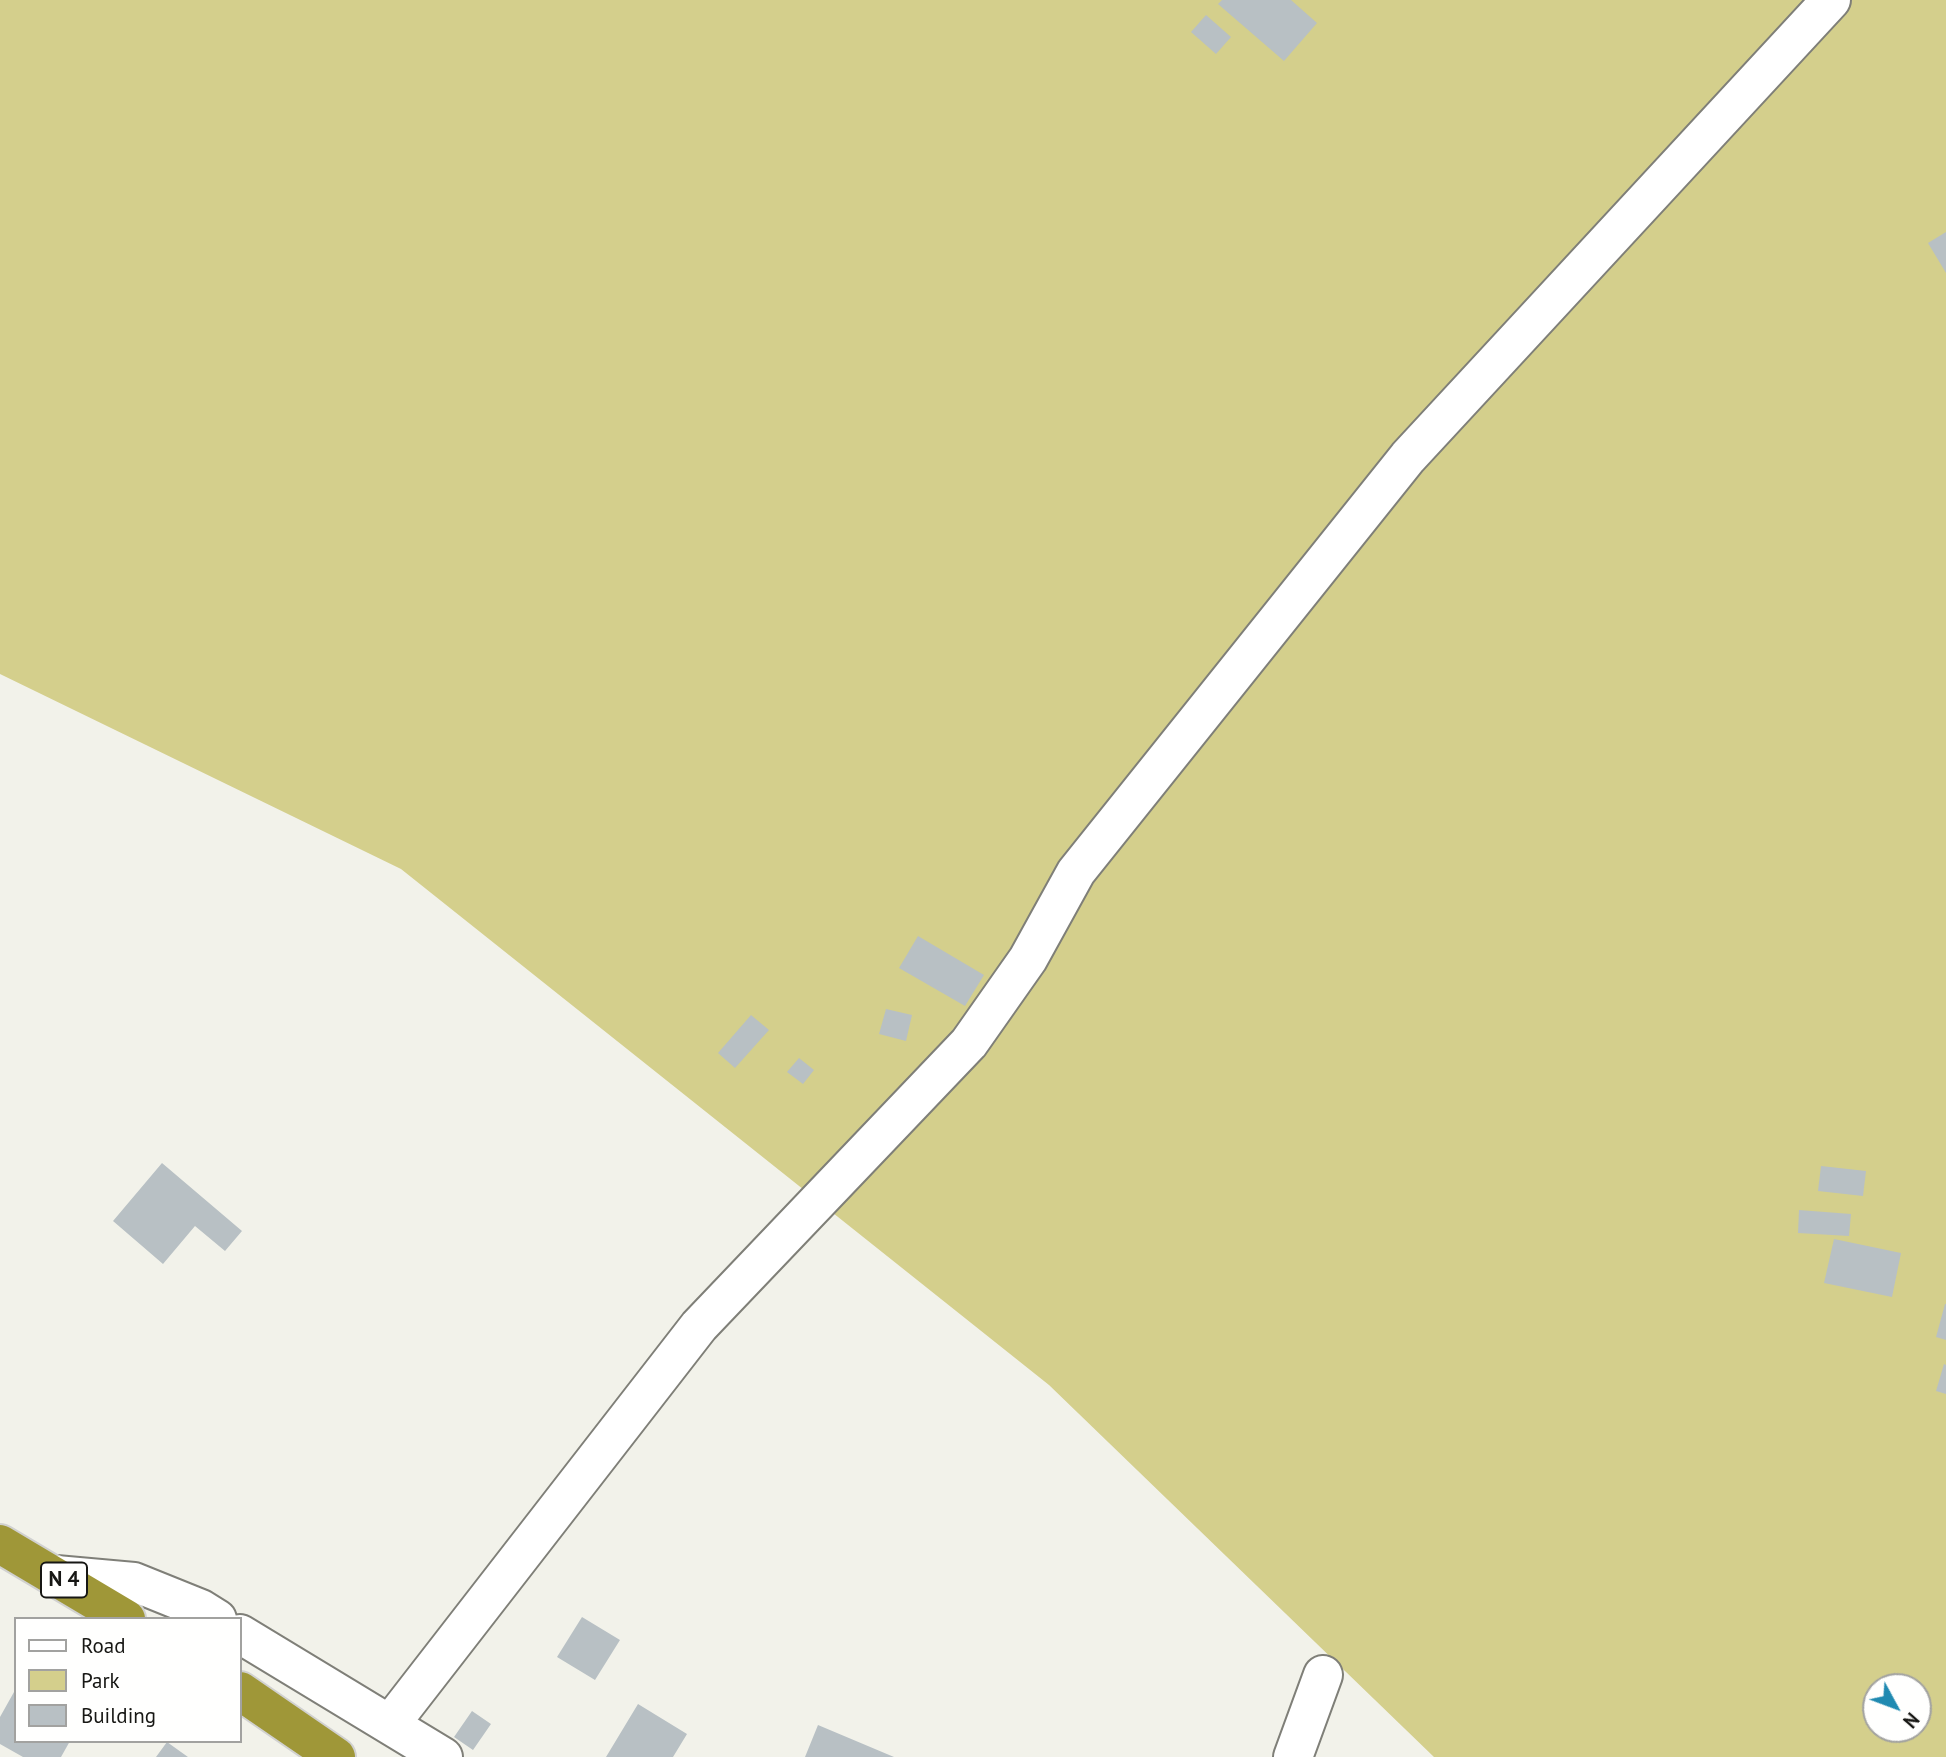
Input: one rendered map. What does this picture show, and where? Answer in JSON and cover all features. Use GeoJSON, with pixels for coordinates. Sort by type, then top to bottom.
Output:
{"type":"FeatureCollection","features":[{"type":"Feature","properties":{"kind":"highway","name":"N 4"},"geometry":{"type":"LineString","coordinates":[[0,1544],[123,1617]]}},
{"type":"Feature","properties":{"kind":"highway"},"geometry":{"type":"LineString","coordinates":[[242,1692],[336,1757]]}},
{"type":"Feature","properties":{"kind":"street"},"geometry":{"type":"LineString","coordinates":[[391,1723],[699,1326],[969,1043],[1028,959],[1076,872],[1408,457],[1831,0]]}},
{"type":"Feature","properties":{"kind":"street"},"geometry":{"type":"LineString","coordinates":[[56,1575],[134,1582],[201,1609],[214,1617]]}},
{"type":"Feature","properties":{"kind":"street"},"geometry":{"type":"LineString","coordinates":[[242,1635],[391,1723],[443,1757]]}},
{"type":"Feature","properties":{"kind":"street"},"geometry":{"type":"LineString","coordinates":[[1293,1757],[1323,1675]]}},
{"type":"Feature","properties":{"kind":"green space"},"geometry":{"type":"Polygon","coordinates":[[[0,0],[1946,0],[1946,1757],[1434,1757],[1049,1385],[401,869],[0,674],[0,0]]]}},
{"type":"Feature","properties":{"kind":"building"},"geometry":{"type":"Polygon","coordinates":[[[1222,0],[1291,0],[1317,23],[1284,61],[1218,4],[1222,0]]]}},
{"type":"Feature","properties":{"kind":"building"},"geometry":{"type":"Polygon","coordinates":[[[1206,15],[1231,37],[1216,54],[1191,32],[1206,15]]]}},
{"type":"Feature","properties":{"kind":"building"},"geometry":{"type":"Polygon","coordinates":[[[1946,232],[1946,273],[1928,243],[1946,232]]]}},
{"type":"Feature","properties":{"kind":"building"},"geometry":{"type":"Polygon","coordinates":[[[918,936],[984,975],[965,1006],[899,968],[918,936]]]}},
{"type":"Feature","properties":{"kind":"building"},"geometry":{"type":"Polygon","coordinates":[[[886,1009],[912,1015],[906,1041],[879,1034],[886,1009]]]}},
{"type":"Feature","properties":{"kind":"building"},"geometry":{"type":"Polygon","coordinates":[[[751,1015],[769,1030],[735,1068],[718,1053],[751,1015]]]}},
{"type":"Feature","properties":{"kind":"building"},"geometry":{"type":"Polygon","coordinates":[[[799,1058],[814,1070],[803,1084],[787,1072],[799,1058]]]}},
{"type":"Feature","properties":{"kind":"building"},"geometry":{"type":"Polygon","coordinates":[[[162,1163],[242,1231],[225,1251],[195,1226],[163,1264],[113,1221],[162,1163]]]}},
{"type":"Feature","properties":{"kind":"building"},"geometry":{"type":"Polygon","coordinates":[[[1821,1166],[1866,1171],[1863,1196],[1818,1191],[1821,1166]]]}},
{"type":"Feature","properties":{"kind":"building"},"geometry":{"type":"Polygon","coordinates":[[[1799,1210],[1851,1214],[1849,1236],[1798,1233],[1799,1210]]]}},
{"type":"Feature","properties":{"kind":"building"},"geometry":{"type":"Polygon","coordinates":[[[1834,1239],[1901,1253],[1892,1297],[1824,1283],[1834,1239]]]}},
{"type":"Feature","properties":{"kind":"building"},"geometry":{"type":"Polygon","coordinates":[[[1946,1304],[1946,1340],[1936,1337],[1946,1304]]]}},
{"type":"Feature","properties":{"kind":"building"},"geometry":{"type":"Polygon","coordinates":[[[1944,1364],[1946,1365],[1946,1394],[1936,1391],[1944,1364]]]}},
{"type":"Feature","properties":{"kind":"building"},"geometry":{"type":"Polygon","coordinates":[[[582,1617],[620,1640],[595,1680],[557,1657],[582,1617]]]}},
{"type":"Feature","properties":{"kind":"building"},"geometry":{"type":"Polygon","coordinates":[[[14,1692],[14,1743],[69,1743],[61,1757],[23,1757],[0,1744],[0,1717],[14,1692]]]}},
{"type":"Feature","properties":{"kind":"building"},"geometry":{"type":"Polygon","coordinates":[[[638,1704],[687,1734],[673,1757],[606,1757],[638,1704]]]}},
{"type":"Feature","properties":{"kind":"building"},"geometry":{"type":"Polygon","coordinates":[[[472,1711],[491,1724],[473,1750],[454,1737],[472,1711]]]}},
{"type":"Feature","properties":{"kind":"building"},"geometry":{"type":"Polygon","coordinates":[[[818,1725],[894,1757],[805,1757],[818,1725]]]}},
{"type":"Feature","properties":{"kind":"building"},"geometry":{"type":"Polygon","coordinates":[[[168,1743],[188,1757],[156,1757],[168,1743]]]}}]}
